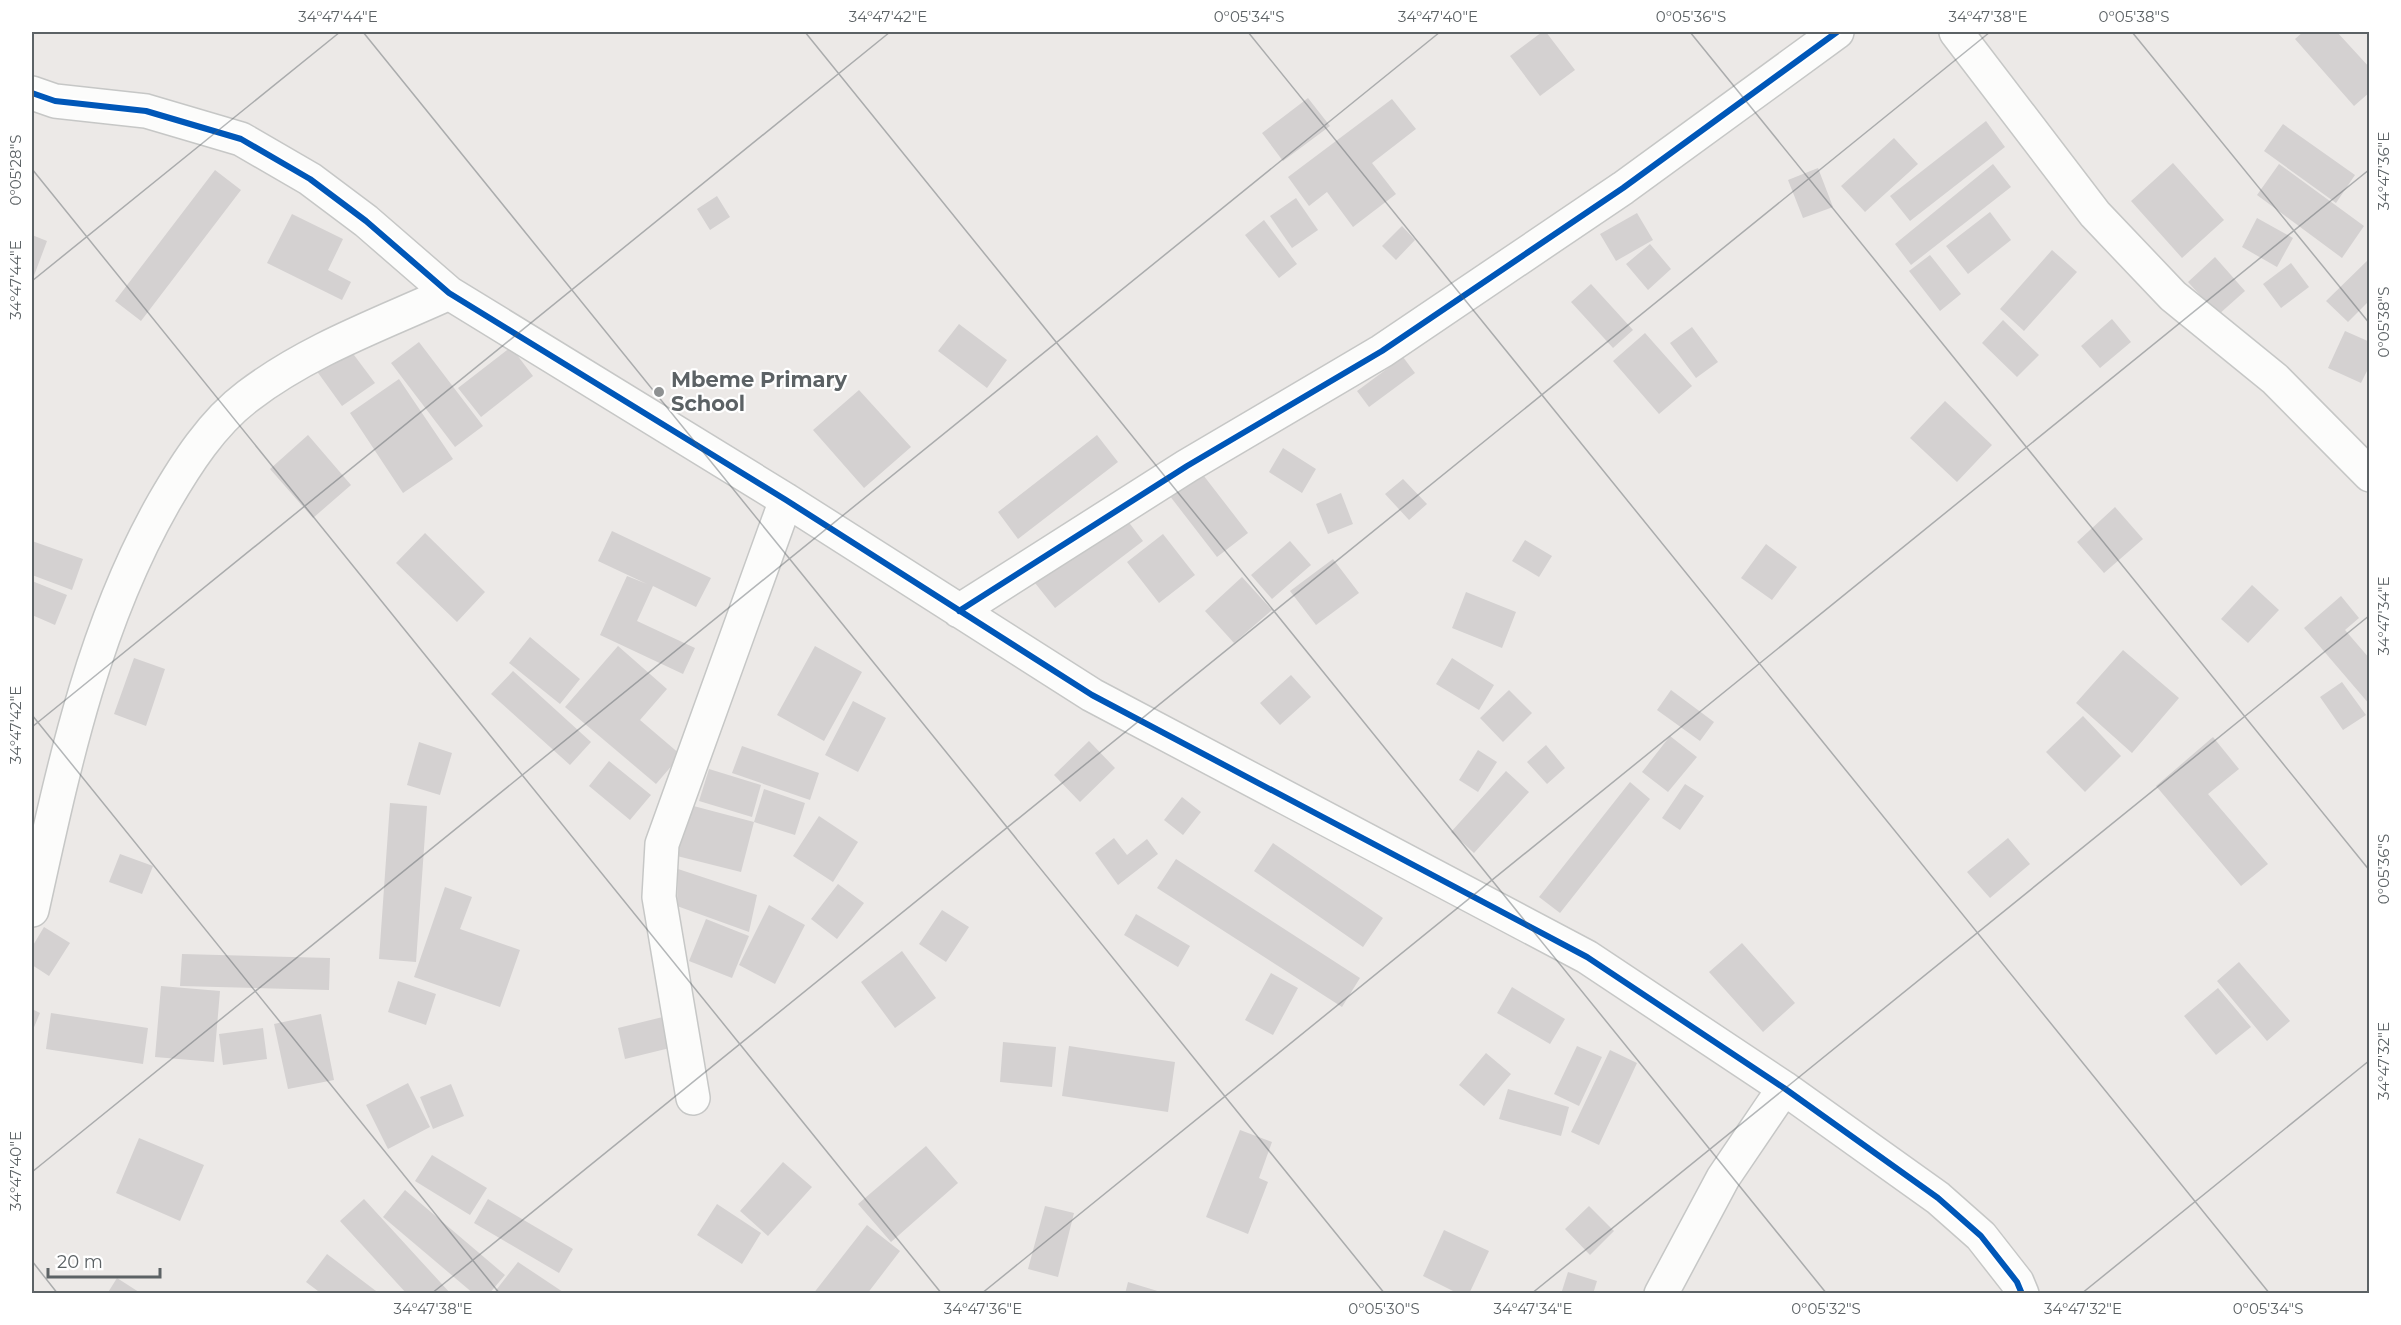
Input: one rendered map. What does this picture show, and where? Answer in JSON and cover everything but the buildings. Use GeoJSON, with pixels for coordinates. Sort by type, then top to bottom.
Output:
{"type":"FeatureCollection","features":[{"type":"Feature","properties":{"kind":"street"},"geometry":{"type":"LineString","coordinates":[[959,611],[1187,466],[1382,351],[1623,188],[1837,32]]}},
{"type":"Feature","properties":{"kind":"street"},"geometry":{"type":"LineString","coordinates":[[1956,32],[2095,214],[2173,296],[2275,379],[2370,475]]}},
{"type":"Feature","properties":{"kind":"street"},"geometry":{"type":"LineString","coordinates":[[32,93],[55,101],[146,111],[241,139],[310,179],[366,221],[449,293],[786,500],[1092,695],[1587,957],[1784,1088],[1955,1213],[1981,1236],[2017,1282],[2022,1293]]}},
{"type":"Feature","properties":{"kind":"street"},"geometry":{"type":"LineString","coordinates":[[32,910],[68,752],[100,644],[140,545],[182,471],[209,434],[246,398],[288,367],[449,293]]}},
{"type":"Feature","properties":{"kind":"street"},"geometry":{"type":"LineString","coordinates":[[693,1098],[659,897],[662,844],[786,500]]}},
{"type":"Feature","properties":{"kind":"street"},"geometry":{"type":"LineString","coordinates":[[1661,1293],[1723,1178],[1784,1088]]}},
{"type":"Feature","properties":{"kind":"cycle path"},"geometry":{"type":"LineString","coordinates":[[959,611],[1187,466],[1382,351],[1623,188],[1837,32]]}},
{"type":"Feature","properties":{"kind":"cycle path"},"geometry":{"type":"LineString","coordinates":[[32,93],[55,101],[146,111],[241,139],[310,179],[366,221],[449,293],[786,500],[1092,695],[1587,957],[1784,1088],[1938,1198],[1981,1236],[2017,1282],[2022,1294]]}},
{"type":"Feature","properties":{"kind":"place","name":"Mbeme Primary School"},"geometry":{"type":"Point","coordinates":[659,392]}}]}
